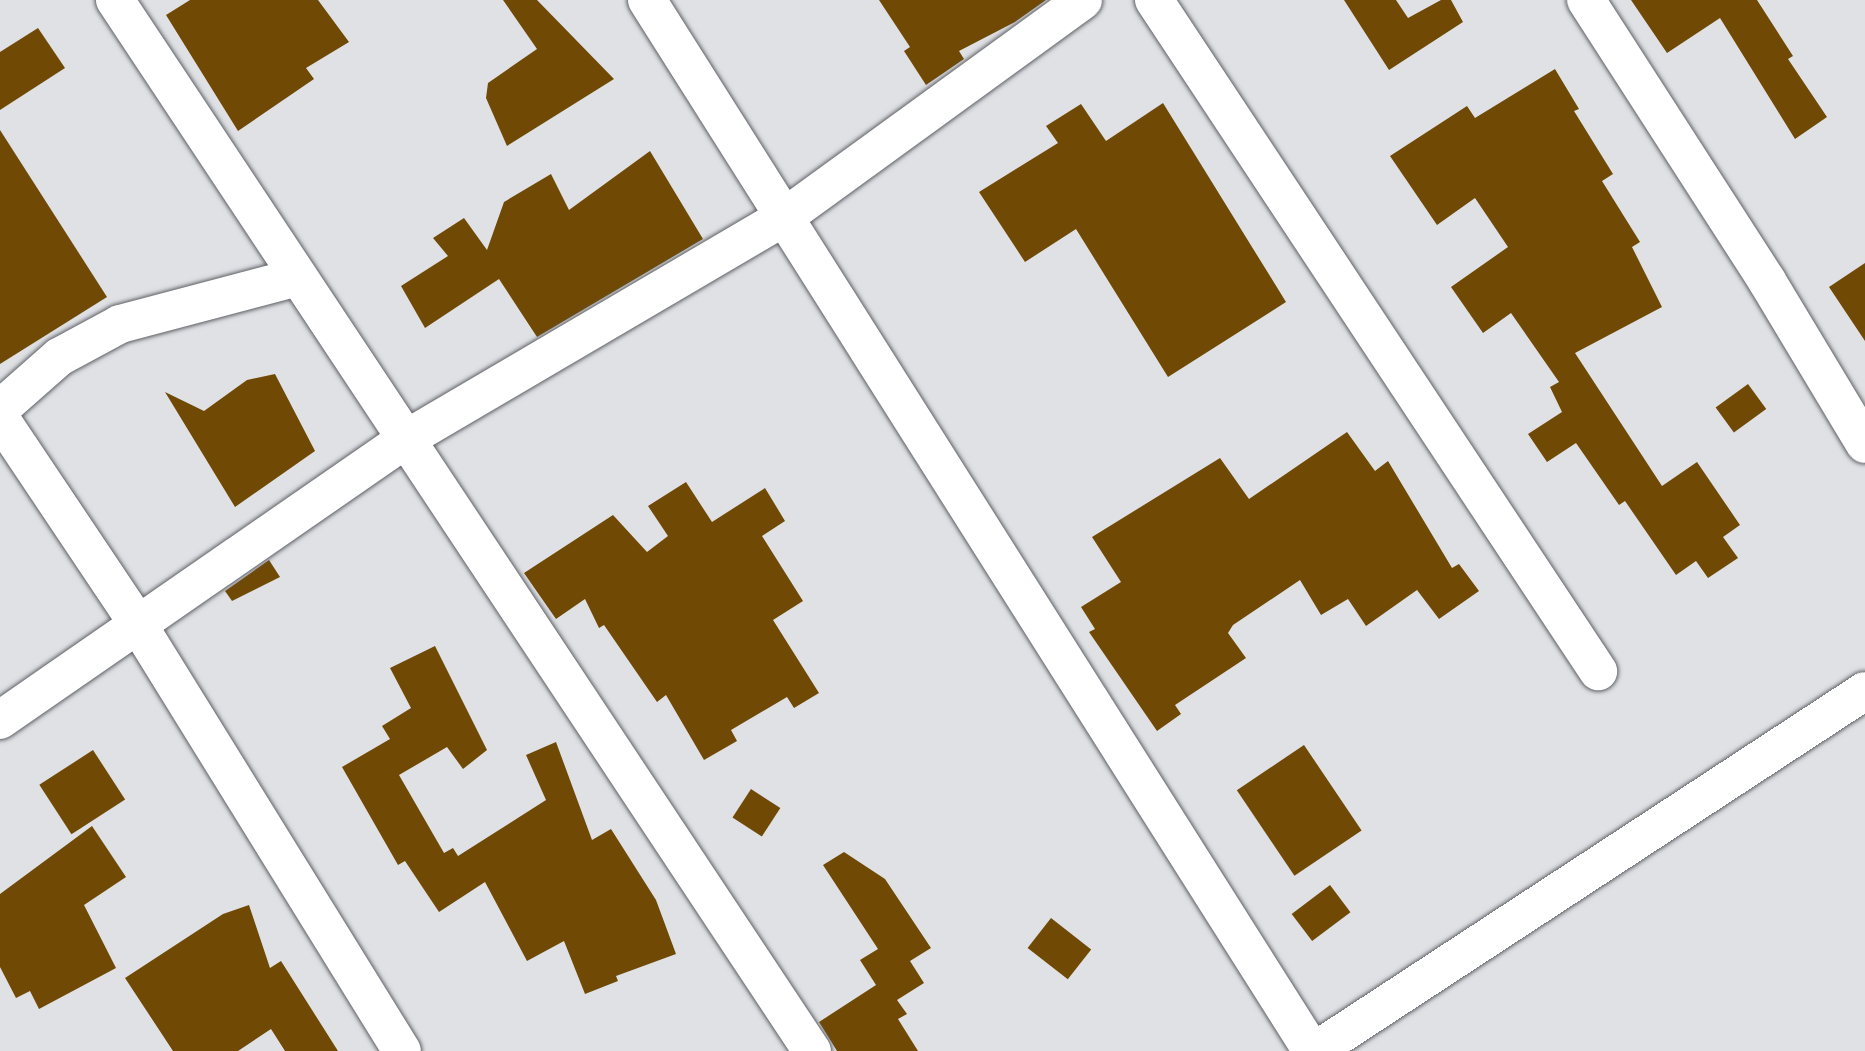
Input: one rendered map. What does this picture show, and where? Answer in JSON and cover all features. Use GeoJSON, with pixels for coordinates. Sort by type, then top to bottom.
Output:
{"type":"FeatureCollection","features":[{"type":"Feature","properties":{"kind":"street"},"geometry":{"type":"LineString","coordinates":[[115,0],[812,1051]]}},
{"type":"Feature","properties":{"kind":"street"},"geometry":{"type":"LineString","coordinates":[[647,0],[1313,1051],[1865,691]]}},
{"type":"Feature","properties":{"kind":"street"},"geometry":{"type":"LineString","coordinates":[[0,720],[407,439],[786,216],[1083,0]]}},
{"type":"Feature","properties":{"kind":"street"},"geometry":{"type":"LineString","coordinates":[[1154,0],[1598,671]]}},
{"type":"Feature","properties":{"kind":"street"},"geometry":{"type":"LineString","coordinates":[[1586,0],[1767,281],[1865,444]]}},
{"type":"Feature","properties":{"kind":"street"},"geometry":{"type":"LineString","coordinates":[[0,409],[59,356],[120,324],[298,277]]}},
{"type":"Feature","properties":{"kind":"street"},"geometry":{"type":"LineString","coordinates":[[0,418],[137,623],[402,1051]]}},
{"type":"Feature","properties":{"kind":"building"},"geometry":{"type":"Polygon","coordinates":[[[190,0],[318,0],[349,42],[306,68],[314,79],[238,131],[166,15],[190,0]]]}},
{"type":"Feature","properties":{"kind":"building"},"geometry":{"type":"Polygon","coordinates":[[[503,0],[537,0],[614,79],[507,146],[486,98],[488,83],[537,49],[503,0]]]}},
{"type":"Feature","properties":{"kind":"building"},"geometry":{"type":"Polygon","coordinates":[[[879,0],[1046,0],[1015,22],[959,51],[964,59],[926,85],[904,51],[910,47],[879,0]]]}},
{"type":"Feature","properties":{"kind":"building"},"geometry":{"type":"Polygon","coordinates":[[[1344,0],[1396,0],[1408,18],[1441,0],[1451,0],[1463,22],[1389,70],[1344,0]]]}},
{"type":"Feature","properties":{"kind":"building"},"geometry":{"type":"Polygon","coordinates":[[[1631,0],[1757,0],[1793,56],[1788,59],[1827,117],[1795,139],[1720,18],[1667,53],[1631,0]]]}},
{"type":"Feature","properties":{"kind":"building"},"geometry":{"type":"Polygon","coordinates":[[[38,28],[65,68],[0,110],[0,52],[38,28]]]}},
{"type":"Feature","properties":{"kind":"building"},"geometry":{"type":"Polygon","coordinates":[[[1555,69],[1579,109],[1574,111],[1613,174],[1602,181],[1640,242],[1632,247],[1662,307],[1575,353],[1662,486],[1697,462],[1740,525],[1723,537],[1738,558],[1708,578],[1696,561],[1676,575],[1625,501],[1619,505],[1576,443],[1547,462],[1528,434],[1562,412],[1550,387],[1559,382],[1511,313],[1483,333],[1451,287],[1508,247],[1475,198],[1437,225],[1390,156],[1467,106],[1475,118],[1555,69]]]}},
{"type":"Feature","properties":{"kind":"building"},"geometry":{"type":"Polygon","coordinates":[[[1163,103],[1286,302],[1168,377],[1076,229],[1025,262],[979,192],[1058,143],[1046,126],[1081,104],[1106,141],[1163,103]]]}},
{"type":"Feature","properties":{"kind":"building"},"geometry":{"type":"Polygon","coordinates":[[[0,130],[107,297],[0,364],[0,130]]]}},
{"type":"Feature","properties":{"kind":"building"},"geometry":{"type":"Polygon","coordinates":[[[650,151],[703,239],[537,337],[499,279],[425,328],[401,286],[448,256],[433,238],[464,218],[487,250],[504,202],[551,174],[569,210],[650,151]]]}},
{"type":"Feature","properties":{"kind":"building"},"geometry":{"type":"Polygon","coordinates":[[[1865,263],[1865,341],[1829,287],[1865,263]]]}},
{"type":"Feature","properties":{"kind":"building"},"geometry":{"type":"Polygon","coordinates":[[[275,374],[315,451],[235,507],[165,392],[204,411],[247,380],[275,374]]]}},
{"type":"Feature","properties":{"kind":"building"},"geometry":{"type":"Polygon","coordinates":[[[1748,384],[1766,409],[1734,433],[1716,408],[1748,384]]]}},
{"type":"Feature","properties":{"kind":"building"},"geometry":{"type":"Polygon","coordinates":[[[1347,432],[1375,471],[1388,461],[1452,568],[1459,564],[1479,591],[1439,619],[1417,590],[1366,626],[1348,599],[1321,615],[1300,580],[1233,625],[1228,633],[1246,658],[1175,705],[1181,714],[1157,731],[1089,632],[1095,629],[1081,607],[1121,582],[1092,537],[1220,458],[1249,499],[1347,432]]]}},
{"type":"Feature","properties":{"kind":"building"},"geometry":{"type":"Polygon","coordinates":[[[686,482],[712,522],[765,488],[785,521],[762,536],[803,601],[773,620],[819,693],[794,708],[787,697],[731,730],[737,741],[704,760],[666,695],[657,702],[604,625],[599,628],[585,599],[556,619],[524,573],[613,515],[647,552],[668,536],[648,506],[686,482]]]}},
{"type":"Feature","properties":{"kind":"building"},"geometry":{"type":"Polygon","coordinates":[[[269,560],[280,577],[232,601],[225,591],[269,560]]]}},
{"type":"Feature","properties":{"kind":"building"},"geometry":{"type":"Polygon","coordinates":[[[435,646],[487,750],[463,769],[447,747],[399,775],[444,853],[453,848],[458,856],[546,800],[526,755],[556,742],[592,840],[611,829],[656,900],[676,954],[616,976],[618,981],[585,994],[564,941],[527,961],[485,882],[439,912],[405,861],[398,865],[342,767],[390,739],[382,726],[411,708],[390,668],[435,646]]]}},
{"type":"Feature","properties":{"kind":"building"},"geometry":{"type":"Polygon","coordinates":[[[1304,745],[1362,830],[1294,876],[1237,790],[1304,745]]]}},
{"type":"Feature","properties":{"kind":"building"},"geometry":{"type":"Polygon","coordinates":[[[93,750],[125,799],[71,834],[39,785],[93,750]]]}},
{"type":"Feature","properties":{"kind":"building"},"geometry":{"type":"Polygon","coordinates":[[[751,789],[780,808],[762,837],[732,818],[751,789]]]}},
{"type":"Feature","properties":{"kind":"building"},"geometry":{"type":"Polygon","coordinates":[[[92,826],[126,877],[84,905],[116,968],[39,1009],[30,991],[16,998],[0,967],[0,894],[92,826]]]}},
{"type":"Feature","properties":{"kind":"building"},"geometry":{"type":"Polygon","coordinates":[[[844,852],[885,879],[931,948],[910,961],[924,983],[897,1000],[907,1014],[898,1019],[918,1051],[837,1051],[819,1022],[876,985],[860,960],[878,949],[823,865],[844,852]]]}},
{"type":"Feature","properties":{"kind":"building"},"geometry":{"type":"Polygon","coordinates":[[[1330,885],[1350,912],[1312,941],[1292,914],[1330,885]]]}},
{"type":"Feature","properties":{"kind":"building"},"geometry":{"type":"Polygon","coordinates":[[[249,905],[270,968],[281,961],[338,1051],[285,1051],[271,1029],[238,1051],[173,1051],[125,978],[223,914],[249,905]]]}},
{"type":"Feature","properties":{"kind":"building"},"geometry":{"type":"Polygon","coordinates":[[[1051,918],[1091,949],[1068,979],[1028,948],[1051,918]]]}}]}
